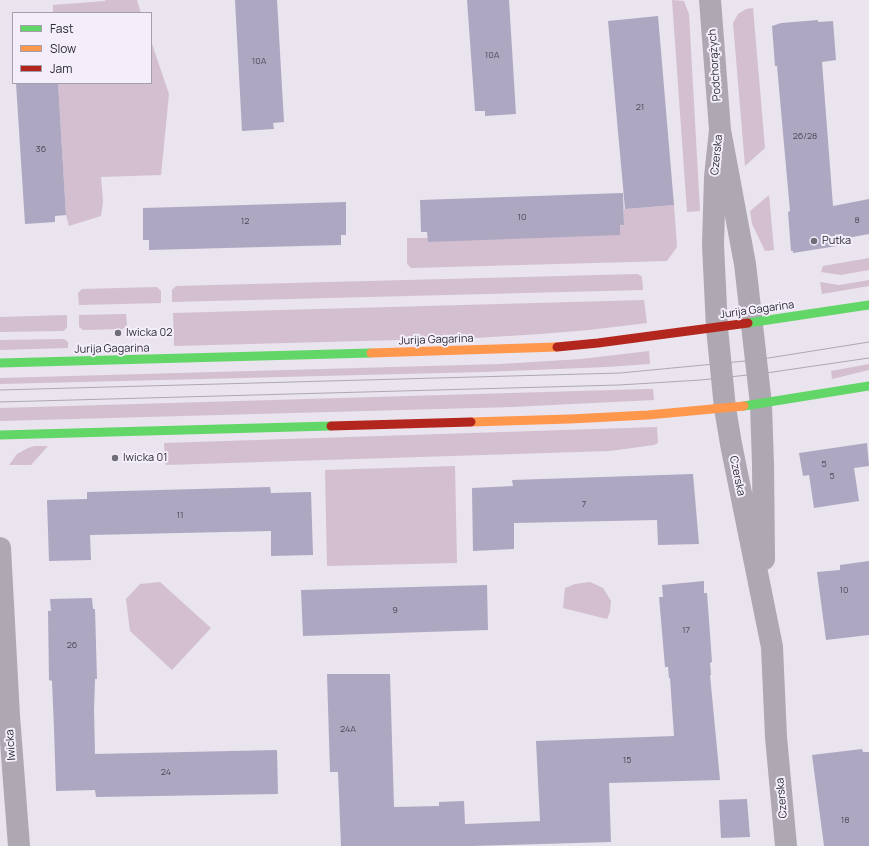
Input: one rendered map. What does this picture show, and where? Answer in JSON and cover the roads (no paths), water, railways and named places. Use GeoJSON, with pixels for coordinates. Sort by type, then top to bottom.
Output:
{"type":"FeatureCollection","features":[{"type":"Feature","properties":{"kind":"main road","name":"Jurija Gagarina"},"geometry":{"type":"LineString","coordinates":[[0,363],[541,348],[598,343],[717,328],[869,305]]}},
{"type":"Feature","properties":{"kind":"main road"},"geometry":{"type":"LineString","coordinates":[[0,435],[562,419],[648,415],[761,404],[869,386]]}},
{"type":"Feature","properties":{"kind":"street","name":"Podchorążych"},"geometry":{"type":"LineString","coordinates":[[710,0],[720,130]]}},
{"type":"Feature","properties":{"kind":"street","name":"Czerska"},"geometry":{"type":"LineString","coordinates":[[720,130],[745,264],[761,404],[764,607]]}},
{"type":"Feature","properties":{"kind":"street","name":"Czerska"},"geometry":{"type":"LineString","coordinates":[[720,130],[715,177],[712,245],[717,328],[725,408],[732,451],[772,647],[776,736],[786,846]]}},
{"type":"Feature","properties":{"kind":"street","name":"Iwicka"},"geometry":{"type":"LineString","coordinates":[[0,548],[18,846]]}},
{"type":"Feature","properties":{"kind":"tram line"},"geometry":{"type":"LineString","coordinates":[[0,390],[620,373],[756,360],[869,342]]}},
{"type":"Feature","properties":{"kind":"tram line"},"geometry":{"type":"LineString","coordinates":[[0,402],[619,385],[701,380],[766,373],[869,358]]}},
{"type":"Feature","properties":{"kind":"place","name":"Putka"},"geometry":{"type":"Point","coordinates":[814,241]}},
{"type":"Feature","properties":{"kind":"place","name":"Iwicka 02"},"geometry":{"type":"Point","coordinates":[118,333]}},
{"type":"Feature","properties":{"kind":"place","name":"Iwicka 01"},"geometry":{"type":"Point","coordinates":[115,458]}}]}
